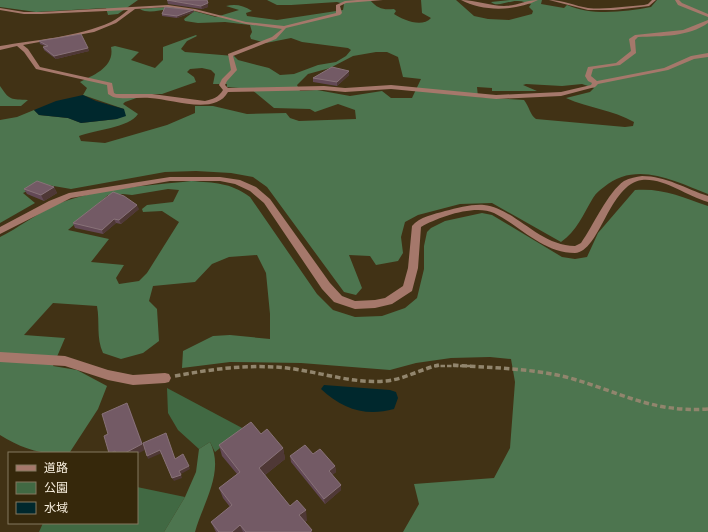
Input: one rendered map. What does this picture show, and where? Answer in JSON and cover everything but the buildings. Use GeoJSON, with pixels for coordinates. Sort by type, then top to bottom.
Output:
{"type":"FeatureCollection","features":[{"type":"Feature","properties":{"kind":"street"},"geometry":{"type":"LineString","coordinates":[[0,48],[75,35],[100,28],[114,22],[144,0]]}},
{"type":"Feature","properties":{"kind":"street"},"geometry":{"type":"LineString","coordinates":[[0,9],[24,13],[41,13],[134,7],[176,7],[246,23],[284,27],[338,14],[340,13],[338,6],[345,2],[381,0]]}},
{"type":"Feature","properties":{"kind":"street"},"geometry":{"type":"LineString","coordinates":[[463,0],[504,8],[520,6],[526,2],[536,0]]}},
{"type":"Feature","properties":{"kind":"street"},"geometry":{"type":"LineString","coordinates":[[552,0],[588,9],[608,10],[649,5],[654,0]]}},
{"type":"Feature","properties":{"kind":"street"},"geometry":{"type":"LineString","coordinates":[[677,0],[680,4],[705,13],[708,16]]}},
{"type":"Feature","properties":{"kind":"street"},"geometry":{"type":"LineString","coordinates":[[596,83],[590,80],[588,76],[590,68],[618,64],[634,52],[632,39],[690,29],[708,21]]}},
{"type":"Feature","properties":{"kind":"street"},"geometry":{"type":"LineString","coordinates":[[226,90],[222,85],[224,80],[234,70],[230,54],[274,38],[284,30],[284,27]]}},
{"type":"Feature","properties":{"kind":"street"},"geometry":{"type":"LineString","coordinates":[[17,44],[29,52],[34,65],[38,68],[110,84],[111,94],[115,96],[153,96],[199,103],[221,98],[225,95],[226,90]]}},
{"type":"Feature","properties":{"kind":"street"},"geometry":{"type":"LineString","coordinates":[[226,90],[317,88],[345,90],[391,88],[496,97],[561,94],[593,86],[596,83],[666,69],[693,57],[708,55]]}},
{"type":"Feature","properties":{"kind":"street"},"geometry":{"type":"LineString","coordinates":[[0,231],[52,203],[84,193],[170,179],[204,178],[236,182],[253,189],[267,201],[326,286],[338,299],[355,305],[388,301],[408,288],[413,268],[417,226],[433,218],[477,208],[488,208],[498,212],[557,247],[576,250],[583,246],[601,214],[626,184],[633,180],[647,178],[656,180],[708,199]]}},
{"type":"Feature","properties":{"kind":"street"},"geometry":{"type":"LineString","coordinates":[[0,357],[65,361],[108,375],[133,380],[165,378]]}},
{"type":"Feature","properties":{"kind":"path"},"geometry":{"type":"LineString","coordinates":[[165,378],[218,368],[264,366],[325,373],[364,381],[386,381],[440,365],[510,368],[549,373],[646,405],[694,412],[708,410]]}},
{"type":"Feature","properties":{"kind":"green space"},"geometry":{"type":"Polygon","coordinates":[[[0,0],[138,0],[118,14],[108,15],[106,8],[36,12],[0,7],[0,0]]]}},
{"type":"Feature","properties":{"kind":"green space"},"geometry":{"type":"Polygon","coordinates":[[[267,0],[370,0],[381,8],[394,9],[396,11],[394,14],[402,19],[418,23],[427,21],[431,18],[422,13],[421,0],[456,0],[474,16],[488,19],[509,20],[532,14],[533,11],[529,7],[531,4],[520,1],[500,4],[494,4],[491,2],[510,0],[542,0],[541,4],[564,8],[567,5],[587,11],[608,12],[651,7],[657,0],[708,0],[708,194],[669,179],[656,176],[642,174],[629,175],[616,179],[595,195],[575,228],[561,242],[492,203],[460,204],[418,215],[405,222],[401,237],[403,253],[398,261],[376,265],[370,256],[349,255],[362,288],[356,295],[344,292],[267,187],[253,177],[231,173],[196,171],[165,172],[71,189],[42,184],[23,193],[35,203],[0,223],[0,120],[17,117],[34,110],[39,115],[68,118],[81,123],[117,119],[124,109],[83,95],[87,88],[80,82],[97,73],[107,65],[110,60],[111,47],[115,46],[139,52],[131,60],[155,68],[163,60],[163,47],[196,35],[197,36],[187,41],[181,49],[185,52],[234,56],[238,60],[269,68],[280,75],[294,74],[318,65],[336,62],[346,56],[351,50],[348,48],[302,42],[291,38],[266,43],[251,39],[250,36],[252,32],[250,25],[225,22],[198,23],[185,21],[184,19],[192,13],[169,9],[150,11],[140,9],[168,7],[190,10],[216,17],[239,10],[226,6],[236,5],[245,7],[252,11],[246,13],[247,16],[277,20],[343,10],[344,4],[337,2],[277,5],[267,0]],[[376,52],[353,56],[330,68],[308,74],[297,85],[300,91],[317,90],[350,96],[382,91],[391,98],[412,98],[421,79],[403,77],[398,57],[387,52],[376,52]],[[202,68],[190,69],[187,72],[194,77],[196,82],[162,94],[148,94],[125,102],[123,104],[138,114],[133,119],[119,126],[79,136],[81,141],[105,143],[167,125],[195,113],[195,106],[213,106],[247,114],[286,113],[290,118],[299,121],[356,119],[355,110],[338,104],[315,112],[310,109],[274,108],[251,89],[227,87],[227,84],[213,84],[215,74],[211,70],[202,68]],[[582,84],[562,86],[523,85],[537,91],[492,91],[492,88],[477,87],[478,97],[524,100],[532,115],[536,119],[625,127],[633,126],[634,122],[626,118],[566,98],[590,92],[594,88],[582,84]]]}},
{"type":"Feature","properties":{"kind":"green space"},"geometry":{"type":"Polygon","coordinates":[[[0,86],[11,98],[28,100],[21,106],[0,106],[0,86]]]}},
{"type":"Feature","properties":{"kind":"green space"},"geometry":{"type":"Polygon","coordinates":[[[191,181],[222,184],[242,192],[250,197],[317,294],[333,310],[355,317],[382,316],[405,308],[417,298],[424,269],[424,246],[427,232],[431,228],[445,221],[482,213],[492,215],[562,257],[575,259],[587,257],[598,233],[635,190],[655,190],[681,196],[708,206],[708,532],[403,532],[419,504],[414,484],[494,478],[510,448],[515,382],[511,359],[490,357],[451,358],[416,363],[390,370],[301,363],[230,362],[182,368],[183,351],[213,336],[230,335],[270,339],[270,314],[266,273],[257,255],[229,257],[212,264],[195,282],[153,286],[149,301],[157,309],[159,341],[143,353],[121,359],[103,353],[99,336],[97,306],[53,303],[24,335],[65,338],[53,366],[77,370],[107,386],[98,409],[70,452],[42,452],[25,448],[8,440],[0,435],[0,237],[53,206],[69,200],[103,191],[191,181]],[[168,189],[132,195],[108,195],[68,230],[109,239],[91,262],[124,265],[116,278],[119,284],[139,281],[147,273],[179,222],[162,211],[143,212],[142,209],[147,205],[173,202],[179,190],[168,189]]]}},
{"type":"Feature","properties":{"kind":"green space"},"geometry":{"type":"Polygon","coordinates":[[[167,388],[244,429],[215,452],[210,442],[199,449],[178,430],[168,413],[167,388]]]}},
{"type":"Feature","properties":{"kind":"green space"},"geometry":{"type":"Polygon","coordinates":[[[210,442],[214,453],[214,476],[195,532],[164,532],[185,497],[196,472],[199,449],[210,442]]]}},
{"type":"Feature","properties":{"kind":"green space"},"geometry":{"type":"Polygon","coordinates":[[[138,487],[185,497],[164,532],[39,532],[43,524],[138,524],[138,487]]]}},
{"type":"Feature","properties":{"kind":"water"},"geometry":{"type":"Polygon","coordinates":[[[83,95],[96,101],[124,109],[126,116],[117,119],[81,123],[68,118],[39,115],[34,110],[56,101],[83,95]]]}},
{"type":"Feature","properties":{"kind":"water"},"geometry":{"type":"Polygon","coordinates":[[[324,385],[390,390],[396,392],[398,398],[394,409],[374,412],[355,410],[337,402],[329,396],[321,389],[324,385]]]}}]}
